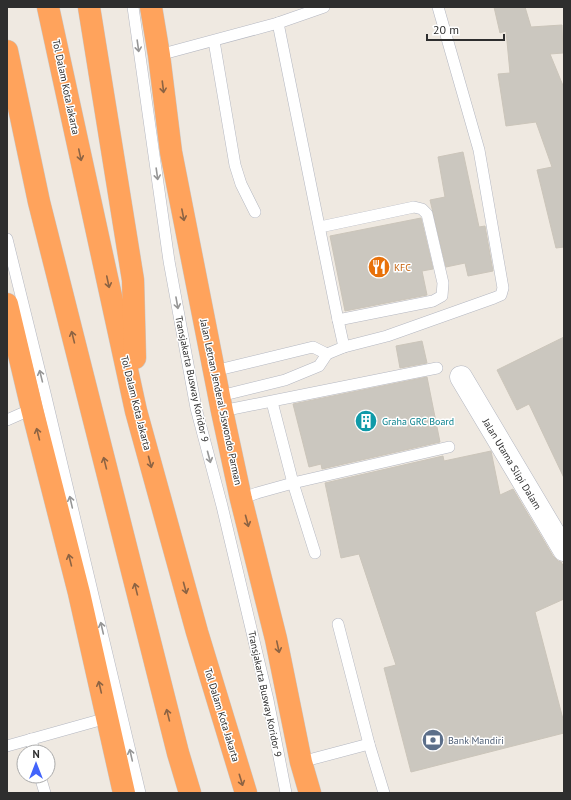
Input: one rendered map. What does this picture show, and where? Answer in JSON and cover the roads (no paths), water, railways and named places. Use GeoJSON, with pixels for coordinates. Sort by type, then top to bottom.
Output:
{"type":"FeatureCollection","features":[{"type":"Feature","properties":{"kind":"highway","name":"Tol Dalam Kota Jakarta"},"geometry":{"type":"LineString","coordinates":[[48,7],[136,411],[196,632],[246,793]]}},
{"type":"Feature","properties":{"kind":"highway"},"geometry":{"type":"LineString","coordinates":[[89,7],[133,280],[136,411]]}},
{"type":"Feature","properties":{"kind":"highway","name":"Jalan Letnan Jenderal Siswondo Parman"},"geometry":{"type":"LineString","coordinates":[[151,7],[159,55],[171,152],[214,371],[241,499],[276,639],[301,762],[310,793]]}},
{"type":"Feature","properties":{"kind":"highway"},"geometry":{"type":"LineString","coordinates":[[7,51],[39,202],[176,745],[190,793]]}},
{"type":"Feature","properties":{"kind":"highway"},"geometry":{"type":"LineString","coordinates":[[7,304],[79,593],[124,793]]}},
{"type":"Feature","properties":{"kind":"street","name":"Jalan Utama Slipi Dalam"},"geometry":{"type":"LineString","coordinates":[[461,377],[564,550]]}},
{"type":"Feature","properties":{"kind":"lane","name":"Transjakarta Busway Koridor 9"},"geometry":{"type":"LineString","coordinates":[[133,7],[169,261],[196,408],[222,506],[266,692],[286,793]]}},
{"type":"Feature","properties":{"kind":"lane"},"geometry":{"type":"LineString","coordinates":[[159,55],[278,23],[324,7]]}},
{"type":"Feature","properties":{"kind":"lane"},"geometry":{"type":"LineString","coordinates":[[221,404],[319,366],[327,354],[387,336],[501,295],[503,288],[480,150],[438,7]]}},
{"type":"Feature","properties":{"kind":"lane"},"geometry":{"type":"LineString","coordinates":[[278,23],[344,348]]}},
{"type":"Feature","properties":{"kind":"lane"},"geometry":{"type":"LineString","coordinates":[[214,41],[235,165],[241,184],[255,212]]}},
{"type":"Feature","properties":{"kind":"lane"},"geometry":{"type":"LineString","coordinates":[[320,227],[414,206],[422,209],[427,214],[443,283],[442,296],[433,301],[338,320]]}},
{"type":"Feature","properties":{"kind":"lane"},"geometry":{"type":"LineString","coordinates":[[7,239],[140,793]]}},
{"type":"Feature","properties":{"kind":"lane"},"geometry":{"type":"LineString","coordinates":[[214,371],[313,347],[327,354]]}},
{"type":"Feature","properties":{"kind":"lane"},"geometry":{"type":"LineString","coordinates":[[221,404],[272,402],[437,368]]}},
{"type":"Feature","properties":{"kind":"lane"},"geometry":{"type":"LineString","coordinates":[[272,402],[293,483],[315,553]]}},
{"type":"Feature","properties":{"kind":"lane"},"geometry":{"type":"LineString","coordinates":[[7,420],[32,409]]}},
{"type":"Feature","properties":{"kind":"lane"},"geometry":{"type":"LineString","coordinates":[[241,499],[293,483],[449,447]]}},
{"type":"Feature","properties":{"kind":"lane"},"geometry":{"type":"LineString","coordinates":[[338,624],[369,744],[384,793]]}},
{"type":"Feature","properties":{"kind":"lane"},"geometry":{"type":"LineString","coordinates":[[7,746],[108,718]]}},
{"type":"Feature","properties":{"kind":"lane"},"geometry":{"type":"LineString","coordinates":[[31,739],[32,744]]}},
{"type":"Feature","properties":{"kind":"lane"},"geometry":{"type":"LineString","coordinates":[[301,762],[369,744]]}},
{"type":"Feature","properties":{"kind":"place","name":"KFC"},"geometry":{"type":"Point","coordinates":[379,267]}},
{"type":"Feature","properties":{"kind":"place","name":"Graha GRC Board"},"geometry":{"type":"Point","coordinates":[366,421]}},
{"type":"Feature","properties":{"kind":"place","name":"Bank Mandiri"},"geometry":{"type":"Point","coordinates":[433,740]}}]}
